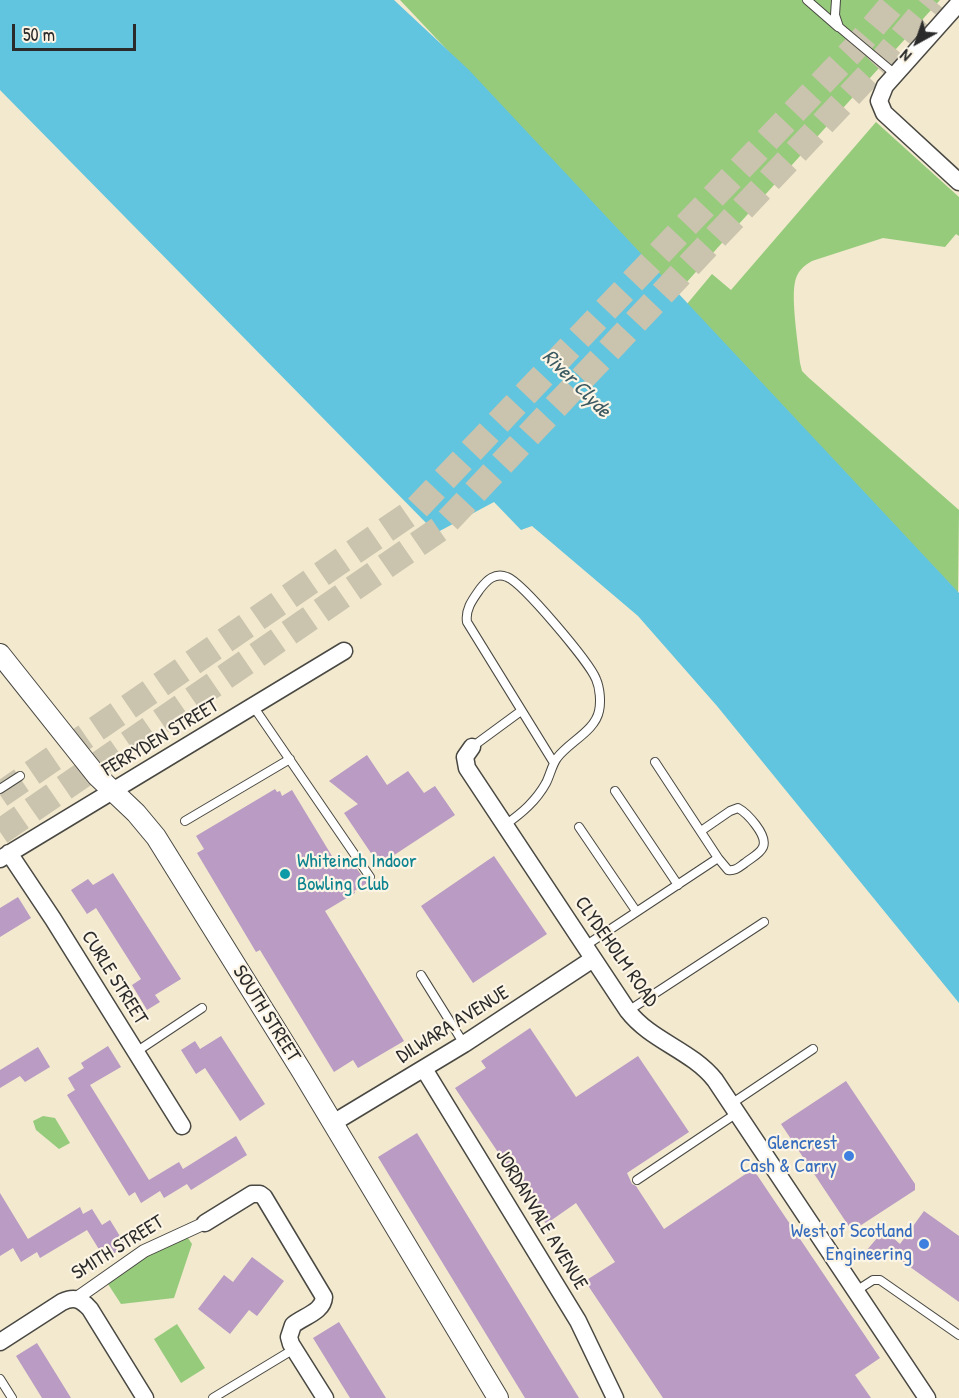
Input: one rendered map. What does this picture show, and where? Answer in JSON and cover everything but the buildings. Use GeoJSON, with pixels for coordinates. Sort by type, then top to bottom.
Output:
{"type":"FeatureCollection","features":[{"type":"Feature","properties":{"kind":"street"},"geometry":{"type":"LineString","coordinates":[[959,3],[885,86],[879,101],[884,113],[959,182]]}},
{"type":"Feature","properties":{"kind":"street","name":"FERRYDEN STREET"},"geometry":{"type":"LineString","coordinates":[[4,856],[344,651]]}},
{"type":"Feature","properties":{"kind":"street","name":"SOUTH STREET"},"geometry":{"type":"LineString","coordinates":[[0,654],[97,776],[136,813],[156,837],[333,1123],[498,1398]]}},
{"type":"Feature","properties":{"kind":"street","name":"CLYDEHOLM ROAD"},"geometry":{"type":"LineString","coordinates":[[472,747],[465,757],[467,768],[628,1011],[646,1029],[703,1067],[714,1080],[927,1398]]}},
{"type":"Feature","properties":{"kind":"street","name":"CURLE STREET"},"geometry":{"type":"LineString","coordinates":[[4,856],[136,1052],[182,1126]]}},
{"type":"Feature","properties":{"kind":"street","name":"DILWARA AVENUE"},"geometry":{"type":"LineString","coordinates":[[333,1123],[464,1044],[589,952]]}},
{"type":"Feature","properties":{"kind":"street","name":"JORDANVALE AVENUE"},"geometry":{"type":"LineString","coordinates":[[424,1069],[578,1321],[615,1398]]}},
{"type":"Feature","properties":{"kind":"street","name":"SMITH STREET"},"geometry":{"type":"LineString","coordinates":[[0,1342],[62,1302],[77,1298],[144,1251],[204,1223],[252,1194],[260,1194],[267,1201],[324,1297],[320,1308],[293,1325],[290,1337],[294,1349]]}},
{"type":"Feature","properties":{"kind":"street"},"geometry":{"type":"LineString","coordinates":[[77,1298],[90,1309],[145,1398]]}},
{"type":"Feature","properties":{"kind":"street"},"geometry":{"type":"LineString","coordinates":[[294,1349],[325,1398]]}},
{"type":"Feature","properties":{"kind":"lane"},"geometry":{"type":"LineString","coordinates":[[807,0],[895,74]]}},
{"type":"Feature","properties":{"kind":"lane"},"geometry":{"type":"LineString","coordinates":[[836,0],[835,15],[839,27]]}},
{"type":"Feature","properties":{"kind":"lane"},"geometry":{"type":"LineString","coordinates":[[505,825],[532,802],[545,784],[560,755],[596,719],[599,711],[599,687],[591,672],[543,611],[511,579],[506,576],[489,578],[475,596],[466,614],[467,622],[554,763]]}},
{"type":"Feature","properties":{"kind":"lane"},"geometry":{"type":"LineString","coordinates":[[253,706],[370,877]]}},
{"type":"Feature","properties":{"kind":"lane"},"geometry":{"type":"LineString","coordinates":[[472,747],[521,711]]}},
{"type":"Feature","properties":{"kind":"lane"},"geometry":{"type":"LineString","coordinates":[[185,821],[290,759]]}},
{"type":"Feature","properties":{"kind":"lane"},"geometry":{"type":"LineString","coordinates":[[655,762],[700,831],[724,867],[733,871],[762,849],[764,839],[738,808],[700,831]]}},
{"type":"Feature","properties":{"kind":"lane"},"geometry":{"type":"LineString","coordinates":[[0,789],[20,776]]}},
{"type":"Feature","properties":{"kind":"lane"},"geometry":{"type":"LineString","coordinates":[[615,791],[678,885]]}},
{"type":"Feature","properties":{"kind":"lane"},"geometry":{"type":"LineString","coordinates":[[579,827],[636,911]]}},
{"type":"Feature","properties":{"kind":"lane"},"geometry":{"type":"LineString","coordinates":[[589,952],[636,911],[718,858]]}},
{"type":"Feature","properties":{"kind":"lane"},"geometry":{"type":"LineString","coordinates":[[628,1011],[764,922]]}},
{"type":"Feature","properties":{"kind":"lane"},"geometry":{"type":"LineString","coordinates":[[421,975],[464,1044]]}},
{"type":"Feature","properties":{"kind":"lane"},"geometry":{"type":"LineString","coordinates":[[136,1052],[202,1008]]}},
{"type":"Feature","properties":{"kind":"lane"},"geometry":{"type":"LineString","coordinates":[[637,1180],[813,1049]]}},
{"type":"Feature","properties":{"kind":"lane"},"geometry":{"type":"LineString","coordinates":[[856,1291],[873,1280],[880,1280],[959,1335]]}},
{"type":"Feature","properties":{"kind":"lane"},"geometry":{"type":"LineString","coordinates":[[213,1398],[294,1349]]}},
{"type":"Feature","properties":{"kind":"lane"},"geometry":{"type":"LineString","coordinates":[[0,1379],[12,1398]]}},
{"type":"Feature","properties":{"kind":"green space"},"geometry":{"type":"Polygon","coordinates":[[[400,0],[940,0],[677,293],[400,0]]]}},
{"type":"Feature","properties":{"kind":"green space"},"geometry":{"type":"Polygon","coordinates":[[[876,122],[959,197],[959,236],[956,234],[945,247],[883,238],[806,265],[797,275],[794,290],[800,363],[802,371],[809,378],[959,510],[958,593],[687,304],[712,274],[731,290],[876,122]]]}},
{"type":"Feature","properties":{"kind":"green space"},"geometry":{"type":"Polygon","coordinates":[[[43,1116],[55,1118],[70,1143],[59,1149],[36,1130],[33,1121],[43,1116]]]}},
{"type":"Feature","properties":{"kind":"green space"},"geometry":{"type":"Polygon","coordinates":[[[184,1232],[192,1244],[174,1298],[121,1304],[106,1281],[184,1232]]]}},
{"type":"Feature","properties":{"kind":"green space"},"geometry":{"type":"Polygon","coordinates":[[[177,1324],[205,1368],[181,1383],[154,1339],[177,1324]]]}},
{"type":"Feature","properties":{"kind":"water","name":"River Clyde"},"geometry":{"type":"Polygon","coordinates":[[[0,0],[394,0],[469,70],[959,593],[959,1003],[717,706],[638,616],[532,526],[521,530],[494,502],[436,533],[0,90],[0,0]]]}},
{"type":"Feature","properties":{"kind":"tunnel"},"geometry":{"type":"LineString","coordinates":[[0,795],[415,510],[856,47],[896,0]]}},
{"type":"Feature","properties":{"kind":"tunnel"},"geometry":{"type":"LineString","coordinates":[[0,832],[441,528],[880,63],[933,0]]}},
{"type":"Feature","properties":{"kind":"place","name":"Whiteinch Indoor Bowling Club"},"geometry":{"type":"Point","coordinates":[285,874]}},
{"type":"Feature","properties":{"kind":"place","name":"Glencrest Cash & Carry"},"geometry":{"type":"Point","coordinates":[849,1156]}},
{"type":"Feature","properties":{"kind":"place","name":"West of Scotland Engineering"},"geometry":{"type":"Point","coordinates":[924,1244]}}]}
